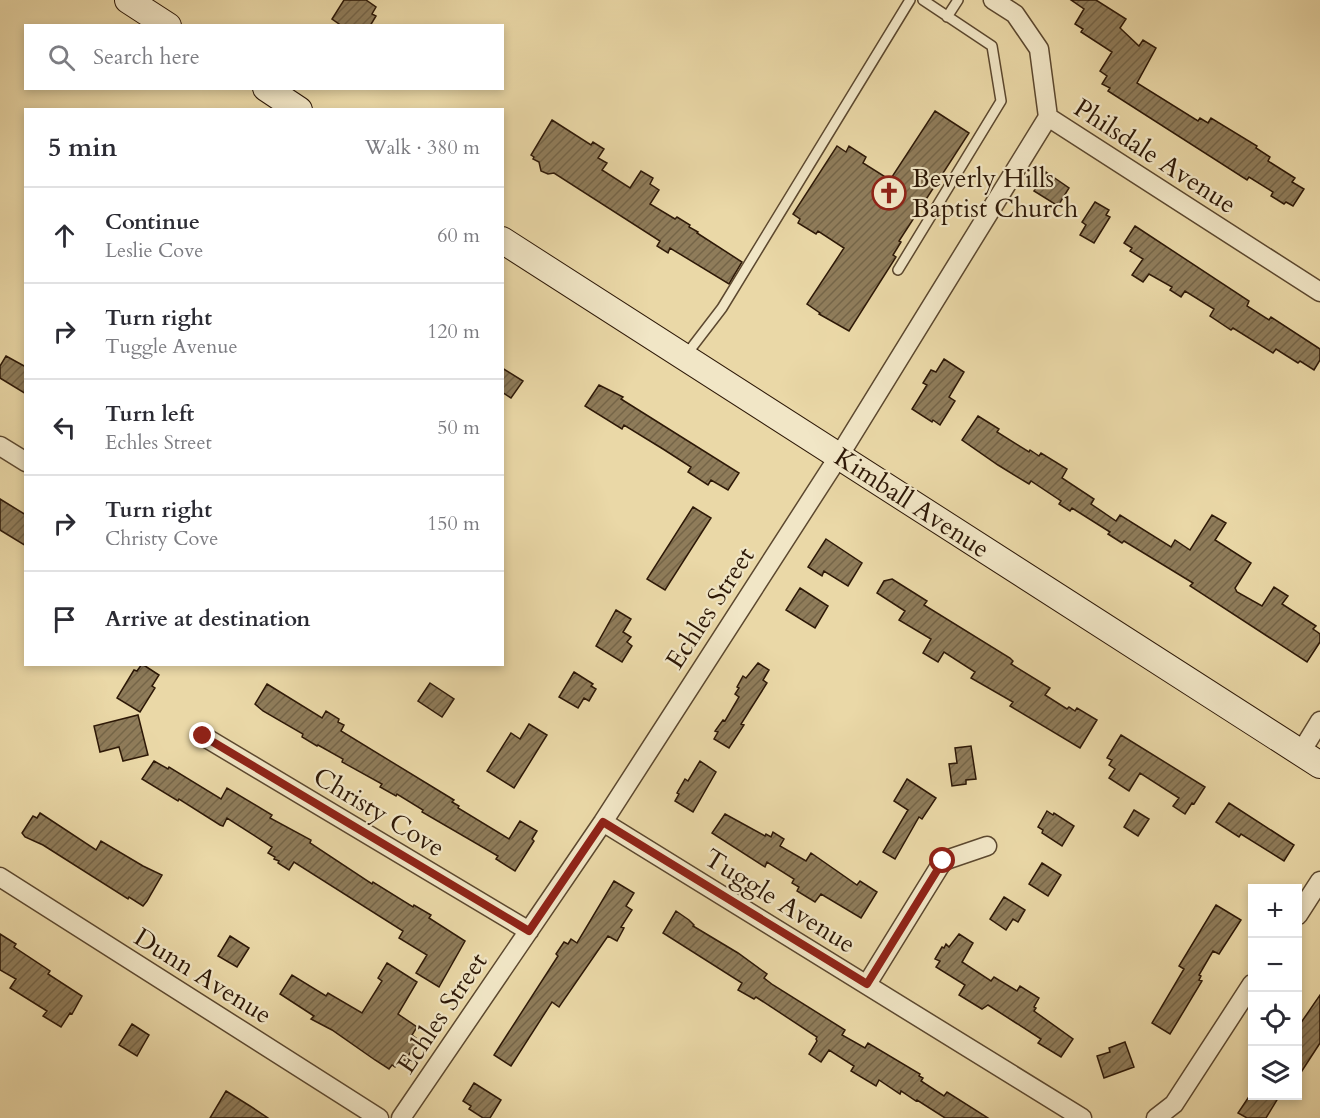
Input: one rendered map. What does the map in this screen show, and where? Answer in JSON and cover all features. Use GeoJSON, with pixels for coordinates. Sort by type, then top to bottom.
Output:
{"type":"FeatureCollection","features":[{"type":"Feature","properties":{"kind":"main road"},"geometry":{"type":"LineString","coordinates":[[128,0],[165,24]]}},
{"type":"Feature","properties":{"kind":"main road"},"geometry":{"type":"LineString","coordinates":[[269,90],[296,108]]}},
{"type":"Feature","properties":{"kind":"main road","name":"Kimball Avenue"},"geometry":{"type":"LineString","coordinates":[[507,246],[685,357],[1310,759]]}},
{"type":"Feature","properties":{"kind":"street","name":"Philsdale Avenue"},"geometry":{"type":"LineString","coordinates":[[993,0],[1015,14],[1039,49],[1048,117],[1320,292]]}},
{"type":"Feature","properties":{"kind":"street","name":"Echles Street"},"geometry":{"type":"LineString","coordinates":[[401,1118],[603,822],[839,456],[1048,117]]}},
{"type":"Feature","properties":{"kind":"street"},"geometry":{"type":"LineString","coordinates":[[0,446],[24,461]]}},
{"type":"Feature","properties":{"kind":"street"},"geometry":{"type":"LineString","coordinates":[[1310,759],[1320,721]]}},
{"type":"Feature","properties":{"kind":"street","name":"Christy Cove"},"geometry":{"type":"LineString","coordinates":[[203,736],[529,931]]}},
{"type":"Feature","properties":{"kind":"street","name":"Tuggle Avenue"},"geometry":{"type":"LineString","coordinates":[[603,822],[1082,1118]]}},
{"type":"Feature","properties":{"kind":"street"},"geometry":{"type":"LineString","coordinates":[[867,984],[943,861],[987,846]]}},
{"type":"Feature","properties":{"kind":"street","name":"Dunn Avenue"},"geometry":{"type":"LineString","coordinates":[[0,877],[379,1118]]}},
{"type":"Feature","properties":{"kind":"street"},"geometry":{"type":"LineString","coordinates":[[1302,909],[1320,881]]}},
{"type":"Feature","properties":{"kind":"street"},"geometry":{"type":"LineString","coordinates":[[1156,1118],[1174,1104],[1248,990]]}},
{"type":"Feature","properties":{"kind":"lane"},"geometry":{"type":"LineString","coordinates":[[685,357],[722,308],[910,0]]}},
{"type":"Feature","properties":{"kind":"lane"},"geometry":{"type":"LineString","coordinates":[[898,270],[1001,101],[992,46],[923,0]]}},
{"type":"Feature","properties":{"kind":"lane"},"geometry":{"type":"LineString","coordinates":[[947,16],[958,0]]}},
{"type":"Feature","properties":{"kind":"building"},"geometry":{"type":"Polygon","coordinates":[[[344,0],[366,0],[376,7],[372,14],[376,16],[371,24],[339,24],[332,19],[344,0]]]}},
{"type":"Feature","properties":{"kind":"building"},"geometry":{"type":"Polygon","coordinates":[[[1071,0],[1096,0],[1126,19],[1120,28],[1139,46],[1143,40],[1156,48],[1137,83],[1198,121],[1200,118],[1208,123],[1211,118],[1257,146],[1256,148],[1270,157],[1268,161],[1295,178],[1292,182],[1304,189],[1293,206],[1286,202],[1284,204],[1271,196],[1273,192],[1249,177],[1247,180],[1108,91],[1110,88],[1102,84],[1107,76],[1100,71],[1112,52],[1081,32],[1083,29],[1075,24],[1084,9],[1071,0]]]}},
{"type":"Feature","properties":{"kind":"building"},"geometry":{"type":"Polygon","coordinates":[[[935,111],[969,133],[899,241],[901,242],[893,255],[896,257],[849,331],[819,314],[807,304],[844,248],[818,231],[816,234],[798,223],[800,219],[793,214],[837,146],[846,152],[849,146],[866,157],[863,163],[890,180],[935,111]]]}},
{"type":"Feature","properties":{"kind":"building"},"geometry":{"type":"Polygon","coordinates":[[[552,120],[591,145],[593,142],[604,149],[598,158],[607,163],[602,170],[630,188],[641,171],[653,178],[650,184],[659,190],[650,204],[690,225],[689,227],[697,233],[742,262],[729,284],[670,248],[668,253],[657,246],[660,241],[554,173],[548,174],[541,171],[539,162],[531,155],[552,120]]]}},
{"type":"Feature","properties":{"kind":"building"},"geometry":{"type":"Polygon","coordinates":[[[1046,172],[1069,188],[1058,206],[1034,191],[1046,172]]]}},
{"type":"Feature","properties":{"kind":"building"},"geometry":{"type":"Polygon","coordinates":[[[1095,202],[1109,210],[1106,215],[1110,217],[1094,243],[1080,235],[1086,225],[1082,222],[1095,202]]]}},
{"type":"Feature","properties":{"kind":"building"},"geometry":{"type":"Polygon","coordinates":[[[1135,226],[1249,301],[1247,306],[1269,320],[1271,317],[1320,349],[1320,360],[1314,370],[1276,349],[1273,353],[1233,328],[1231,330],[1210,316],[1214,309],[1185,291],[1181,297],[1170,290],[1172,287],[1149,274],[1143,282],[1132,275],[1143,259],[1130,251],[1132,248],[1124,243],[1135,226]]]}},
{"type":"Feature","properties":{"kind":"building"},"geometry":{"type":"Polygon","coordinates":[[[6,356],[24,366],[24,393],[0,378],[0,366],[6,356]]]}},
{"type":"Feature","properties":{"kind":"building"},"geometry":{"type":"Polygon","coordinates":[[[944,359],[964,372],[949,397],[955,401],[940,425],[912,409],[927,385],[923,383],[931,370],[936,372],[944,359]]]}},
{"type":"Feature","properties":{"kind":"building"},"geometry":{"type":"Polygon","coordinates":[[[504,369],[523,381],[511,398],[504,393],[504,369]]]}},
{"type":"Feature","properties":{"kind":"building"},"geometry":{"type":"Polygon","coordinates":[[[599,385],[623,397],[621,399],[739,473],[728,490],[711,480],[708,485],[688,472],[691,467],[663,449],[624,425],[622,429],[585,406],[599,385]]]}},
{"type":"Feature","properties":{"kind":"building"},"geometry":{"type":"Polygon","coordinates":[[[978,416],[999,429],[997,432],[1029,452],[1030,450],[1039,456],[1041,453],[1067,469],[1062,478],[1094,499],[1091,504],[1116,521],[1120,515],[1171,547],[1175,540],[1190,550],[1212,515],[1226,523],[1215,540],[1251,563],[1235,588],[1237,592],[1262,606],[1274,587],[1288,596],[1282,604],[1316,626],[1313,629],[1320,634],[1320,642],[1307,662],[1190,586],[1193,583],[1124,541],[1122,543],[1108,534],[1110,532],[1072,508],[1070,511],[1059,504],[1061,501],[1031,481],[1029,484],[962,440],[978,416]]]}},
{"type":"Feature","properties":{"kind":"building"},"geometry":{"type":"Polygon","coordinates":[[[0,499],[24,514],[24,545],[0,530],[0,499]]]}},
{"type":"Feature","properties":{"kind":"building"},"geometry":{"type":"Polygon","coordinates":[[[693,507],[711,518],[665,590],[647,579],[693,507]]]}},
{"type":"Feature","properties":{"kind":"building"},"geometry":{"type":"Polygon","coordinates":[[[826,539],[862,563],[848,586],[824,571],[822,576],[808,567],[826,539]]]}},
{"type":"Feature","properties":{"kind":"building"},"geometry":{"type":"Polygon","coordinates":[[[892,579],[927,601],[924,605],[1010,658],[1013,661],[1011,664],[1050,688],[1045,695],[1067,709],[1069,707],[1075,711],[1077,708],[1097,720],[1080,748],[1010,706],[1013,702],[971,678],[975,672],[944,652],[938,662],[923,653],[931,639],[899,620],[905,611],[877,593],[884,581],[892,579]]]}},
{"type":"Feature","properties":{"kind":"building"},"geometry":{"type":"Polygon","coordinates":[[[800,588],[828,606],[815,628],[786,610],[800,588]]]}},
{"type":"Feature","properties":{"kind":"building"},"geometry":{"type":"Polygon","coordinates":[[[616,610],[631,619],[623,632],[631,637],[627,642],[632,646],[622,662],[596,646],[616,610]]]}},
{"type":"Feature","properties":{"kind":"building"},"geometry":{"type":"Polygon","coordinates":[[[758,663],[769,670],[763,680],[767,683],[729,748],[714,739],[718,732],[715,731],[723,720],[725,721],[739,697],[735,694],[743,676],[746,678],[758,663]]]}},
{"type":"Feature","properties":{"kind":"building"},"geometry":{"type":"Polygon","coordinates":[[[141,666],[145,666],[159,675],[152,686],[155,688],[140,712],[117,698],[134,670],[137,671],[141,666]]]}},
{"type":"Feature","properties":{"kind":"building"},"geometry":{"type":"Polygon","coordinates":[[[574,672],[593,684],[591,686],[596,689],[589,701],[584,698],[578,708],[559,697],[574,672]]]}},
{"type":"Feature","properties":{"kind":"building"},"geometry":{"type":"Polygon","coordinates":[[[430,683],[454,699],[442,717],[418,701],[430,683]]]}},
{"type":"Feature","properties":{"kind":"building"},"geometry":{"type":"Polygon","coordinates":[[[267,684],[322,718],[326,711],[339,719],[338,722],[344,725],[341,731],[454,800],[452,802],[459,806],[458,808],[509,839],[520,821],[537,831],[532,839],[534,841],[515,871],[496,859],[498,856],[422,812],[423,810],[397,794],[396,796],[380,787],[382,784],[342,762],[343,759],[302,737],[303,734],[263,711],[255,704],[267,684]]]}},
{"type":"Feature","properties":{"kind":"building"},"geometry":{"type":"Polygon","coordinates":[[[138,715],[148,755],[123,761],[119,747],[100,752],[94,726],[138,715]]]}},
{"type":"Feature","properties":{"kind":"building"},"geometry":{"type":"Polygon","coordinates":[[[529,724],[547,735],[514,788],[487,771],[511,733],[520,739],[529,724]]]}},
{"type":"Feature","properties":{"kind":"building"},"geometry":{"type":"Polygon","coordinates":[[[1121,735],[1205,787],[1185,814],[1173,806],[1179,798],[1140,773],[1129,791],[1109,778],[1115,769],[1109,765],[1112,760],[1107,758],[1121,735]]]}},
{"type":"Feature","properties":{"kind":"building"},"geometry":{"type":"Polygon","coordinates":[[[971,746],[976,779],[966,780],[966,784],[952,786],[949,764],[957,763],[955,748],[971,746]]]}},
{"type":"Feature","properties":{"kind":"building"},"geometry":{"type":"Polygon","coordinates":[[[154,761],[168,769],[169,767],[221,799],[227,788],[272,815],[270,818],[311,840],[310,843],[372,884],[373,882],[413,907],[414,905],[431,915],[429,918],[465,941],[439,987],[416,973],[427,955],[399,938],[403,931],[294,862],[289,870],[278,863],[275,857],[268,853],[272,847],[227,818],[223,826],[220,825],[142,779],[154,761]]]}},
{"type":"Feature","properties":{"kind":"building"},"geometry":{"type":"Polygon","coordinates":[[[700,761],[716,772],[693,812],[675,801],[685,779],[688,781],[700,761]]]}},
{"type":"Feature","properties":{"kind":"building"},"geometry":{"type":"Polygon","coordinates":[[[907,779],[936,798],[922,819],[919,817],[895,859],[883,852],[908,810],[894,801],[907,779]]]}},
{"type":"Feature","properties":{"kind":"building"},"geometry":{"type":"Polygon","coordinates":[[[1229,803],[1294,845],[1284,861],[1241,834],[1239,837],[1216,822],[1229,803]]]}},
{"type":"Feature","properties":{"kind":"building"},"geometry":{"type":"Polygon","coordinates":[[[1134,810],[1149,819],[1138,836],[1124,827],[1134,810]]]}},
{"type":"Feature","properties":{"kind":"building"},"geometry":{"type":"Polygon","coordinates":[[[1047,811],[1074,826],[1062,846],[1042,833],[1043,830],[1038,827],[1047,811]]]}},
{"type":"Feature","properties":{"kind":"building"},"geometry":{"type":"Polygon","coordinates":[[[40,813],[96,850],[101,841],[162,875],[143,906],[129,897],[128,899],[43,845],[25,837],[22,833],[33,816],[37,818],[40,813]]]}},
{"type":"Feature","properties":{"kind":"building"},"geometry":{"type":"Polygon","coordinates":[[[725,814],[765,836],[766,834],[771,837],[773,832],[784,839],[780,846],[806,861],[811,853],[857,885],[860,881],[877,892],[861,918],[821,894],[815,902],[797,891],[799,887],[792,883],[794,879],[767,862],[765,867],[712,833],[725,814]]]}},
{"type":"Feature","properties":{"kind":"building"},"geometry":{"type":"Polygon","coordinates":[[[1042,863],[1061,875],[1048,896],[1029,884],[1042,863]]]}},
{"type":"Feature","properties":{"kind":"building"},"geometry":{"type":"Polygon","coordinates":[[[614,881],[634,893],[626,906],[632,910],[621,927],[624,928],[617,941],[608,936],[559,1007],[552,1002],[511,1066],[494,1055],[558,956],[556,954],[564,942],[568,944],[571,939],[577,943],[614,881]]]}},
{"type":"Feature","properties":{"kind":"building"},"geometry":{"type":"Polygon","coordinates":[[[1004,897],[1025,910],[1018,922],[1013,919],[1006,930],[990,919],[1004,897]]]}},
{"type":"Feature","properties":{"kind":"building"},"geometry":{"type":"Polygon","coordinates":[[[1216,905],[1241,920],[1219,954],[1213,951],[1199,975],[1201,976],[1199,980],[1202,981],[1170,1034],[1152,1023],[1184,969],[1179,966],[1216,905]]]}},
{"type":"Feature","properties":{"kind":"building"},"geometry":{"type":"Polygon","coordinates":[[[676,911],[689,920],[693,926],[738,953],[767,974],[764,978],[773,985],[845,1030],[842,1035],[865,1048],[868,1043],[920,1074],[919,1076],[923,1078],[921,1081],[944,1096],[947,1092],[988,1118],[945,1118],[879,1080],[876,1086],[851,1071],[854,1066],[829,1050],[821,1062],[809,1054],[817,1037],[756,997],[754,999],[738,990],[742,983],[663,933],[676,911]]]}},
{"type":"Feature","properties":{"kind":"building"},"geometry":{"type":"Polygon","coordinates":[[[0,934],[16,944],[14,947],[50,971],[48,974],[82,996],[72,1014],[70,1013],[61,1027],[43,1016],[47,1011],[10,988],[16,979],[0,970],[0,934]]]}},
{"type":"Feature","properties":{"kind":"building"},"geometry":{"type":"Polygon","coordinates":[[[959,934],[973,943],[962,962],[991,981],[994,977],[1017,991],[1020,986],[1039,998],[1034,1011],[1073,1039],[1061,1057],[1038,1043],[1041,1039],[988,1005],[982,1009],[959,995],[965,985],[936,967],[940,961],[935,959],[942,947],[944,948],[946,944],[949,947],[959,934]]]}},
{"type":"Feature","properties":{"kind":"building"},"geometry":{"type":"Polygon","coordinates":[[[230,936],[249,948],[237,967],[218,956],[230,936]]]}},
{"type":"Feature","properties":{"kind":"building"},"geometry":{"type":"Polygon","coordinates":[[[387,963],[417,982],[398,1014],[417,1027],[412,1035],[417,1042],[405,1061],[401,1058],[395,1067],[392,1065],[389,1069],[332,1030],[311,1019],[314,1016],[280,994],[292,975],[326,996],[328,993],[362,1013],[382,981],[378,978],[387,963]]]}},
{"type":"Feature","properties":{"kind":"building"},"geometry":{"type":"Polygon","coordinates":[[[1320,995],[1320,1043],[1302,1071],[1302,1046],[1302,1021],[1320,995]]]}},
{"type":"Feature","properties":{"kind":"building"},"geometry":{"type":"Polygon","coordinates":[[[132,1024],[149,1035],[137,1056],[119,1045],[132,1024]]]}},
{"type":"Feature","properties":{"kind":"building"},"geometry":{"type":"Polygon","coordinates":[[[1125,1042],[1134,1067],[1104,1078],[1097,1056],[1110,1052],[1109,1048],[1125,1042]]]}},
{"type":"Feature","properties":{"kind":"building"},"geometry":{"type":"Polygon","coordinates":[[[474,1083],[501,1100],[490,1118],[483,1118],[469,1109],[471,1106],[463,1101],[474,1083]]]}},
{"type":"Feature","properties":{"kind":"building"},"geometry":{"type":"Polygon","coordinates":[[[226,1091],[250,1106],[268,1118],[210,1118],[226,1091]]]}},
{"type":"Feature","properties":{"kind":"building"},"geometry":{"type":"Polygon","coordinates":[[[1248,1098],[1248,1100],[1277,1100],[1266,1118],[1247,1118],[1238,1113],[1248,1098]]]}},
{"type":"Feature","properties":{"kind":"place","name":"Beverly Hills Baptist Church"},"geometry":{"type":"Point","coordinates":[889,193]}},
{"type":"Feature","properties":{"kind":"route"},"geometry":{"type":"LineString","coordinates":[[203,736],[529,931],[603,822],[867,984],[943,861]]}}]}
